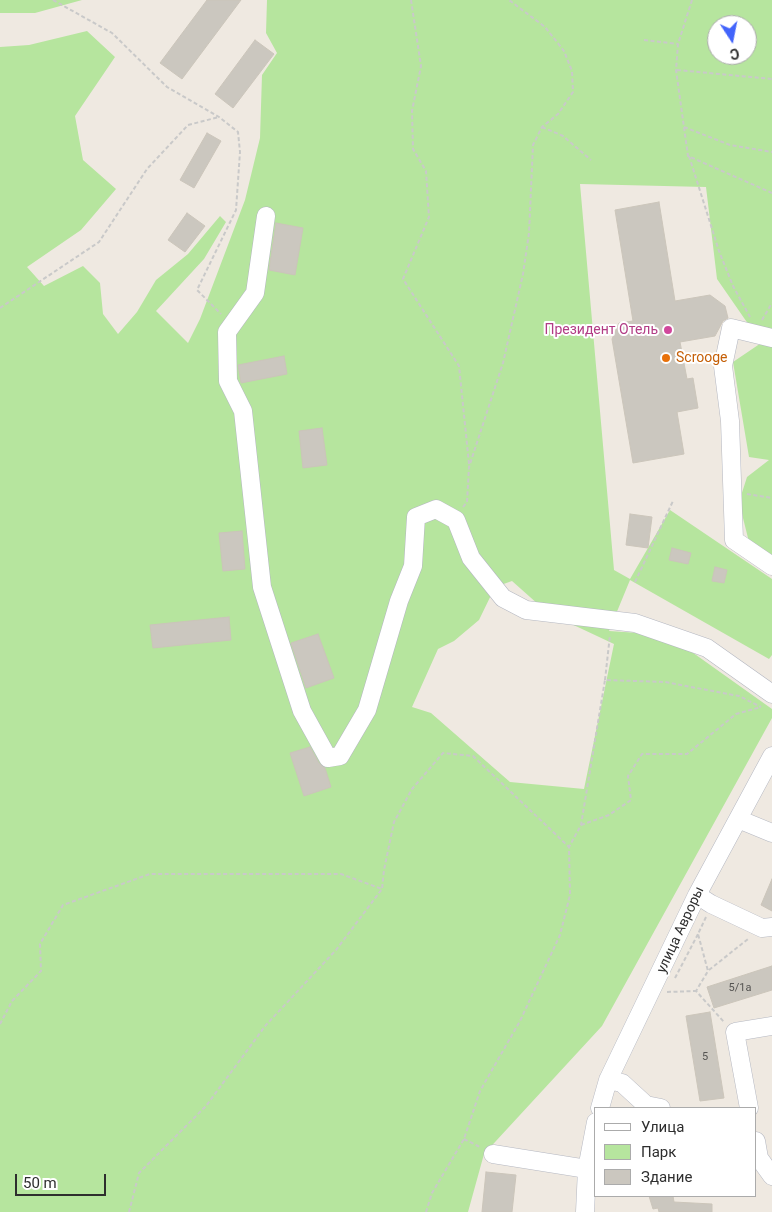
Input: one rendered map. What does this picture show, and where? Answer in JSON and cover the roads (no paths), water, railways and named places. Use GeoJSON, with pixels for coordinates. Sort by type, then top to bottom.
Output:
{"type":"FeatureCollection","features":[{"type":"Feature","properties":{"kind":"street"},"geometry":{"type":"LineString","coordinates":[[266,216],[255,293],[227,332],[228,381],[243,411],[262,587],[302,711],[328,758],[340,756],[367,710],[399,600],[413,566],[416,517],[436,509],[456,520],[471,558],[504,598],[526,610],[635,623],[707,648],[766,701]]}},
{"type":"Feature","properties":{"kind":"street"},"geometry":{"type":"LineString","coordinates":[[772,338],[754,331],[731,328],[723,366],[730,421],[734,540],[772,566]]}},
{"type":"Feature","properties":{"kind":"street","name":"улица Авроры"},"geometry":{"type":"LineString","coordinates":[[600,1107],[608,1080],[704,899],[738,818],[772,756]]}},
{"type":"Feature","properties":{"kind":"street"},"geometry":{"type":"LineString","coordinates":[[738,818],[772,833]]}},
{"type":"Feature","properties":{"kind":"street"},"geometry":{"type":"LineString","coordinates":[[704,899],[767,927]]}},
{"type":"Feature","properties":{"kind":"street"},"geometry":{"type":"LineString","coordinates":[[749,1107],[735,1032],[772,1026]]}},
{"type":"Feature","properties":{"kind":"street"},"geometry":{"type":"LineString","coordinates":[[608,1080],[622,1083],[650,1107]]}},
{"type":"Feature","properties":{"kind":"street"},"geometry":{"type":"LineString","coordinates":[[586,1212],[591,1188],[587,1169],[594,1132]]}},
{"type":"Feature","properties":{"kind":"street"},"geometry":{"type":"LineString","coordinates":[[757,1147],[759,1158],[772,1176]]}},
{"type":"Feature","properties":{"kind":"street"},"geometry":{"type":"LineString","coordinates":[[493,1154],[587,1169]]}},
{"type":"Feature","properties":{"kind":"place","name":"Президент Отель"},"geometry":{"type":"Point","coordinates":[668,330]}},
{"type":"Feature","properties":{"kind":"place","name":"Scrooge"},"geometry":{"type":"Point","coordinates":[666,358]}}]}
